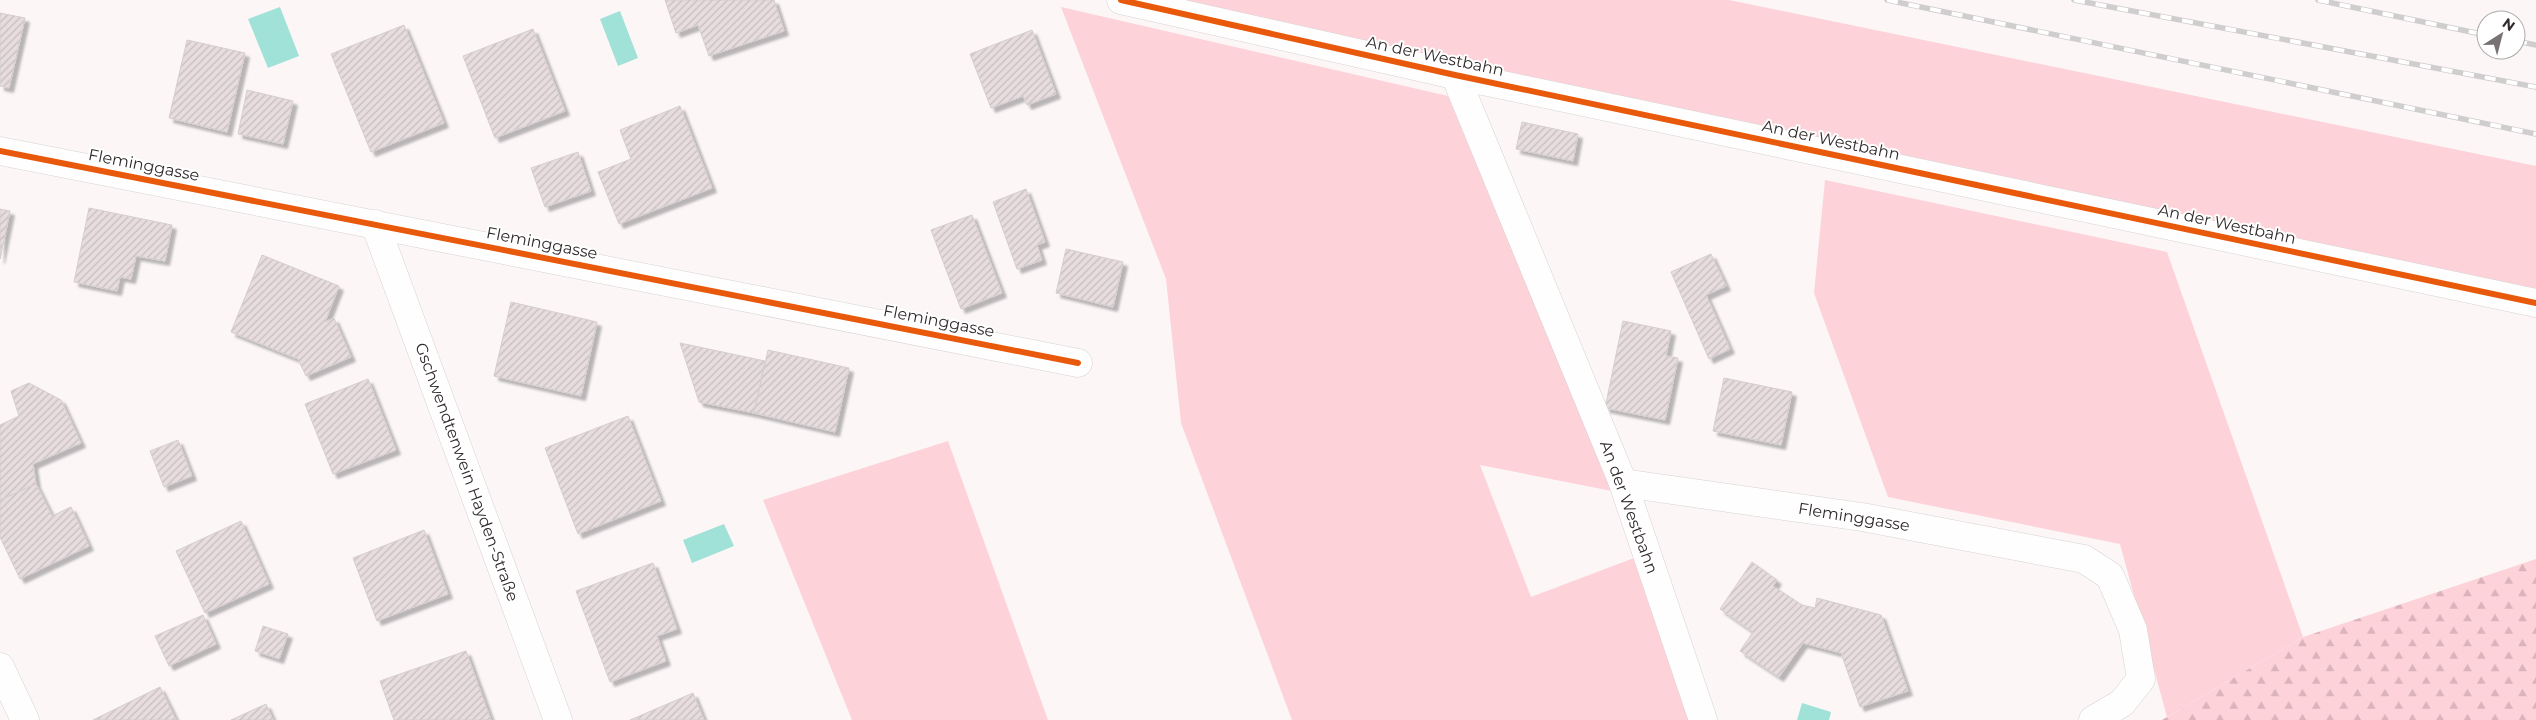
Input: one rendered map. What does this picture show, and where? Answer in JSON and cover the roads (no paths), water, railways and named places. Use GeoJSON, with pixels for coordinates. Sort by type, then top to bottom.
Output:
{"type":"FeatureCollection","features":[{"type":"Feature","properties":{"kind":"street","name":"An der Westbahn"},"geometry":{"type":"LineString","coordinates":[[1121,0],[1455,74],[2536,303]]}},
{"type":"Feature","properties":{"kind":"street","name":"An der Westbahn"},"geometry":{"type":"LineString","coordinates":[[1455,74],[1623,483],[1703,720]]}},
{"type":"Feature","properties":{"kind":"street","name":"Fleminggasse"},"geometry":{"type":"LineString","coordinates":[[0,151],[1078,363]]}},
{"type":"Feature","properties":{"kind":"street","name":"Gschwendtenwein Hayden-Straße"},"geometry":{"type":"LineString","coordinates":[[375,224],[558,720]]}},
{"type":"Feature","properties":{"kind":"street","name":"Fleminggasse"},"geometry":{"type":"LineString","coordinates":[[1623,483],[1862,517],[2084,558],[2110,576],[2133,630],[2142,679],[2122,703],[2092,720]]}},
{"type":"Feature","properties":{"kind":"street"},"geometry":{"type":"LineString","coordinates":[[0,667],[25,720]]}},
{"type":"Feature","properties":{"kind":"railway"},"geometry":{"type":"LineString","coordinates":[[1887,0],[2536,134]]}},
{"type":"Feature","properties":{"kind":"railway"},"geometry":{"type":"LineString","coordinates":[[2074,0],[2536,87]]}},
{"type":"Feature","properties":{"kind":"railway"},"geometry":{"type":"LineString","coordinates":[[2318,0],[2476,33]]}},
{"type":"Feature","properties":{"kind":"railway"},"geometry":{"type":"LineString","coordinates":[[2526,43],[2536,45]]}}]}
